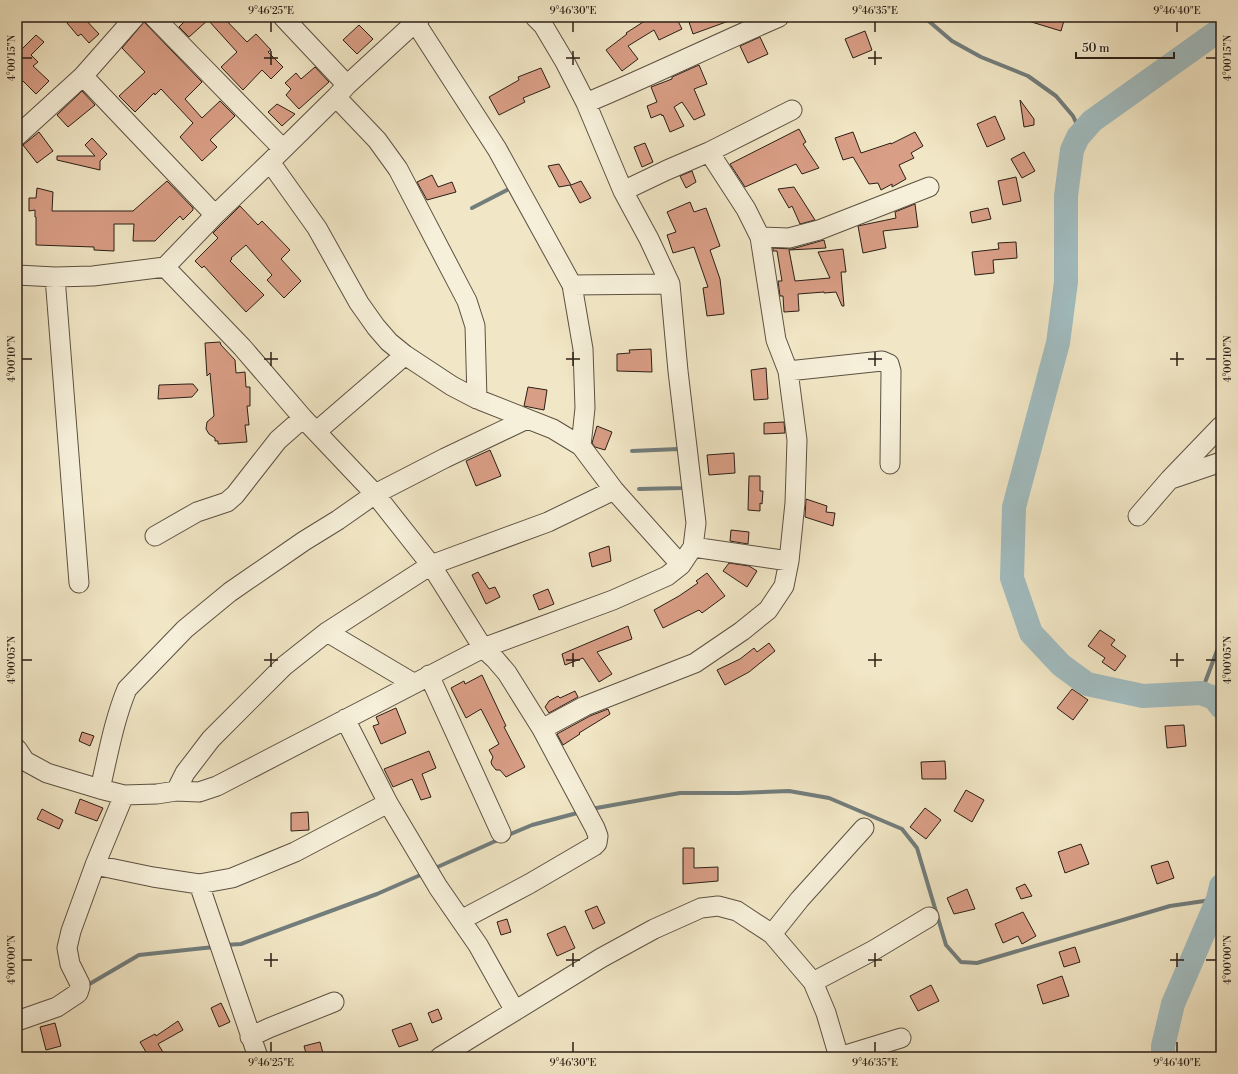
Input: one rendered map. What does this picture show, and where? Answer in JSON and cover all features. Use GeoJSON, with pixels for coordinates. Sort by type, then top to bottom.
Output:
{"type":"FeatureCollection","features":[{"type":"Feature","properties":{"kind":"street"},"geometry":{"type":"LineString","coordinates":[[17,136],[83,76],[136,17]]}},
{"type":"Feature","properties":{"kind":"street"},"geometry":{"type":"LineString","coordinates":[[154,17],[277,156],[359,303],[389,342],[405,355],[452,386],[477,399],[553,429],[582,446],[614,490],[681,565]]}},
{"type":"Feature","properties":{"kind":"street"},"geometry":{"type":"LineString","coordinates":[[283,17],[342,91],[398,169],[467,301],[475,326],[477,399]]}},
{"type":"Feature","properties":{"kind":"street"},"geometry":{"type":"LineString","coordinates":[[586,103],[724,40],[779,17]]}},
{"type":"Feature","properties":{"kind":"street"},"geometry":{"type":"LineString","coordinates":[[17,275],[55,277],[93,276],[165,267],[215,215],[418,19],[497,149],[572,285],[583,349],[585,408],[582,446]]}},
{"type":"Feature","properties":{"kind":"street"},"geometry":{"type":"LineString","coordinates":[[17,749],[25,761],[47,773],[124,795],[157,794],[176,791],[198,792],[217,786],[483,648],[613,600],[667,576],[681,565],[693,547],[696,523],[679,378],[670,284],[649,239],[623,191],[586,103],[544,20]]}},
{"type":"Feature","properties":{"kind":"street"},"geometry":{"type":"LineString","coordinates":[[83,76],[215,215]]}},
{"type":"Feature","properties":{"kind":"street"},"geometry":{"type":"LineString","coordinates":[[623,191],[709,152],[792,110]]}},
{"type":"Feature","properties":{"kind":"street"},"geometry":{"type":"LineString","coordinates":[[542,729],[585,706],[695,663],[742,631],[768,610],[784,586],[789,561],[795,503],[797,440],[788,371],[776,340],[760,237],[746,208],[709,152]]}},
{"type":"Feature","properties":{"kind":"street"},"geometry":{"type":"LineString","coordinates":[[760,237],[789,238],[813,232],[929,187]]}},
{"type":"Feature","properties":{"kind":"street"},"geometry":{"type":"LineString","coordinates":[[165,267],[242,347],[303,418],[317,431],[375,494],[431,565],[483,648],[507,673],[542,729],[595,828],[598,836],[597,843],[594,846],[529,884],[461,920]]}},
{"type":"Feature","properties":{"kind":"street"},"geometry":{"type":"LineString","coordinates":[[55,277],[79,583]]}},
{"type":"Feature","properties":{"kind":"street"},"geometry":{"type":"LineString","coordinates":[[572,285],[670,284]]}},
{"type":"Feature","properties":{"kind":"street"},"geometry":{"type":"LineString","coordinates":[[317,431],[405,355]]}},
{"type":"Feature","properties":{"kind":"street"},"geometry":{"type":"LineString","coordinates":[[788,371],[882,361],[889,364],[891,371],[890,464]]}},
{"type":"Feature","properties":{"kind":"street"},"geometry":{"type":"LineString","coordinates":[[155,536],[197,512],[227,502],[235,496],[278,440],[303,418]]}},
{"type":"Feature","properties":{"kind":"street"},"geometry":{"type":"LineString","coordinates":[[100,789],[112,738],[127,689],[185,629],[230,592],[375,494],[445,458],[527,420]]}},
{"type":"Feature","properties":{"kind":"street"},"geometry":{"type":"LineString","coordinates":[[1138,516],[1170,479],[1221,426]]}},
{"type":"Feature","properties":{"kind":"street"},"geometry":{"type":"LineString","coordinates":[[1170,479],[1221,462]]}},
{"type":"Feature","properties":{"kind":"street"},"geometry":{"type":"LineString","coordinates":[[176,791],[186,773],[211,739],[284,666],[327,632],[431,565],[548,522],[614,490]]}},
{"type":"Feature","properties":{"kind":"street"},"geometry":{"type":"LineString","coordinates":[[693,547],[789,561]]}},
{"type":"Feature","properties":{"kind":"street"},"geometry":{"type":"LineString","coordinates":[[327,632],[421,679],[501,833]]}},
{"type":"Feature","properties":{"kind":"street"},"geometry":{"type":"LineString","coordinates":[[345,719],[388,803],[438,887],[478,945],[515,1011]]}},
{"type":"Feature","properties":{"kind":"street"},"geometry":{"type":"LineString","coordinates":[[17,1022],[57,1007],[78,993],[80,988],[70,964],[67,948],[71,931],[95,865],[124,795]]}},
{"type":"Feature","properties":{"kind":"street"},"geometry":{"type":"LineString","coordinates":[[95,865],[154,878],[199,884],[232,878],[295,852],[388,803]]}},
{"type":"Feature","properties":{"kind":"street"},"geometry":{"type":"LineString","coordinates":[[772,934],[800,899],[864,828]]}},
{"type":"Feature","properties":{"kind":"street"},"geometry":{"type":"LineString","coordinates":[[199,884],[258,1057]]}},
{"type":"Feature","properties":{"kind":"street"},"geometry":{"type":"LineString","coordinates":[[440,1057],[608,955],[654,930],[701,908],[718,906],[736,911],[772,934],[813,982],[826,1014],[839,1057],[901,1038]]}},
{"type":"Feature","properties":{"kind":"street"},"geometry":{"type":"LineString","coordinates":[[813,982],[874,950],[929,917]]}},
{"type":"Feature","properties":{"kind":"street"},"geometry":{"type":"LineString","coordinates":[[250,1037],[268,1028],[334,1002]]}},
{"type":"Feature","properties":{"kind":"building"},"geometry":{"type":"Polygon","coordinates":[[[73,17],[83,17],[99,34],[89,43],[81,34],[78,36],[67,23],[73,17]]]}},
{"type":"Feature","properties":{"kind":"building"},"geometry":{"type":"Polygon","coordinates":[[[189,17],[223,17],[247,42],[256,34],[271,50],[268,52],[283,67],[271,79],[262,70],[243,90],[221,67],[237,52],[208,20],[189,37],[179,27],[189,17]]]}},
{"type":"Feature","properties":{"kind":"building"},"geometry":{"type":"Polygon","coordinates":[[[651,17],[676,17],[682,29],[659,40],[654,30],[628,46],[638,59],[622,71],[606,50],[627,34],[626,33],[651,17]]]}},
{"type":"Feature","properties":{"kind":"building"},"geometry":{"type":"Polygon","coordinates":[[[703,17],[737,18],[693,34],[689,22],[703,17]]]}},
{"type":"Feature","properties":{"kind":"building"},"geometry":{"type":"Polygon","coordinates":[[[1025,17],[1065,17],[1061,31],[1025,20],[1025,17]]]}},
{"type":"Feature","properties":{"kind":"building"},"geometry":{"type":"Polygon","coordinates":[[[144,22],[202,82],[185,99],[202,118],[220,101],[235,116],[210,140],[217,147],[202,161],[180,137],[193,123],[161,89],[155,95],[154,93],[135,112],[119,96],[145,72],[122,48],[144,22]]]}},
{"type":"Feature","properties":{"kind":"building"},"geometry":{"type":"Polygon","coordinates":[[[359,25],[373,39],[357,54],[343,40],[359,25]]]}},
{"type":"Feature","properties":{"kind":"building"},"geometry":{"type":"Polygon","coordinates":[[[865,31],[872,50],[853,58],[845,39],[865,31]]]}},
{"type":"Feature","properties":{"kind":"building"},"geometry":{"type":"Polygon","coordinates":[[[36,35],[44,42],[31,55],[38,62],[33,66],[49,81],[36,94],[23,81],[17,87],[17,54],[36,35]]]}},
{"type":"Feature","properties":{"kind":"building"},"geometry":{"type":"Polygon","coordinates":[[[760,37],[768,54],[748,63],[740,46],[760,37]]]}},
{"type":"Feature","properties":{"kind":"building"},"geometry":{"type":"Polygon","coordinates":[[[699,65],[707,84],[694,89],[705,115],[694,120],[682,102],[674,107],[684,126],[670,132],[663,115],[662,116],[661,114],[651,118],[647,106],[657,102],[651,87],[672,79],[672,77],[699,65]]]}},
{"type":"Feature","properties":{"kind":"building"},"geometry":{"type":"Polygon","coordinates":[[[315,67],[329,82],[299,109],[286,95],[291,89],[285,83],[296,73],[301,79],[315,67]]]}},
{"type":"Feature","properties":{"kind":"building"},"geometry":{"type":"Polygon","coordinates":[[[541,68],[550,87],[523,98],[525,102],[499,115],[489,97],[519,80],[518,77],[541,68]]]}},
{"type":"Feature","properties":{"kind":"building"},"geometry":{"type":"Polygon","coordinates":[[[82,91],[95,105],[68,127],[57,115],[82,91]]]}},
{"type":"Feature","properties":{"kind":"building"},"geometry":{"type":"Polygon","coordinates":[[[1020,100],[1034,119],[1034,125],[1024,127],[1020,100]]]}},
{"type":"Feature","properties":{"kind":"building"},"geometry":{"type":"Polygon","coordinates":[[[277,104],[295,114],[282,126],[268,112],[277,104]]]}},
{"type":"Feature","properties":{"kind":"building"},"geometry":{"type":"Polygon","coordinates":[[[995,116],[1005,139],[987,147],[977,124],[995,116]]]}},
{"type":"Feature","properties":{"kind":"building"},"geometry":{"type":"Polygon","coordinates":[[[799,129],[806,142],[803,144],[819,168],[802,174],[796,164],[745,187],[730,164],[799,129]]]}},
{"type":"Feature","properties":{"kind":"building"},"geometry":{"type":"Polygon","coordinates":[[[39,132],[53,151],[37,163],[23,145],[39,132]]]}},
{"type":"Feature","properties":{"kind":"building"},"geometry":{"type":"Polygon","coordinates":[[[853,132],[861,153],[891,144],[915,132],[923,146],[911,153],[914,158],[899,165],[906,179],[892,187],[892,184],[881,190],[878,183],[869,184],[853,157],[843,160],[835,138],[853,132]]]}},
{"type":"Feature","properties":{"kind":"building"},"geometry":{"type":"Polygon","coordinates":[[[92,138],[107,154],[100,161],[100,170],[57,160],[57,156],[95,156],[85,145],[92,138]]]}},
{"type":"Feature","properties":{"kind":"building"},"geometry":{"type":"Polygon","coordinates":[[[645,143],[653,162],[642,167],[634,147],[645,143]]]}},
{"type":"Feature","properties":{"kind":"building"},"geometry":{"type":"Polygon","coordinates":[[[1024,152],[1035,171],[1022,178],[1011,159],[1024,152]]]}},
{"type":"Feature","properties":{"kind":"building"},"geometry":{"type":"Polygon","coordinates":[[[559,164],[571,185],[581,181],[591,198],[580,203],[570,185],[559,187],[548,166],[559,164]]]}},
{"type":"Feature","properties":{"kind":"building"},"geometry":{"type":"Polygon","coordinates":[[[692,171],[696,182],[686,188],[680,176],[692,171]]]}},
{"type":"Feature","properties":{"kind":"building"},"geometry":{"type":"Polygon","coordinates":[[[432,175],[438,187],[452,182],[456,192],[427,200],[417,182],[432,175]]]}},
{"type":"Feature","properties":{"kind":"building"},"geometry":{"type":"Polygon","coordinates":[[[1016,177],[1021,201],[1003,205],[998,181],[1016,177]]]}},
{"type":"Feature","properties":{"kind":"building"},"geometry":{"type":"Polygon","coordinates":[[[167,181],[193,208],[193,210],[183,220],[180,216],[155,241],[133,241],[134,224],[114,224],[114,251],[94,250],[94,247],[36,245],[35,210],[29,211],[29,198],[36,198],[37,188],[53,192],[52,211],[133,211],[167,181]]]}},
{"type":"Feature","properties":{"kind":"building"},"geometry":{"type":"Polygon","coordinates":[[[794,187],[815,220],[800,224],[792,206],[789,208],[778,189],[794,187]]]}},
{"type":"Feature","properties":{"kind":"building"},"geometry":{"type":"Polygon","coordinates":[[[690,202],[694,212],[706,208],[720,246],[710,250],[720,279],[724,314],[707,316],[703,288],[708,287],[694,247],[673,253],[667,235],[676,232],[667,212],[690,202]]]}},
{"type":"Feature","properties":{"kind":"building"},"geometry":{"type":"Polygon","coordinates":[[[915,204],[918,227],[883,231],[886,248],[863,253],[858,226],[896,218],[895,212],[915,204]]]}},
{"type":"Feature","properties":{"kind":"building"},"geometry":{"type":"Polygon","coordinates":[[[240,206],[258,225],[262,221],[290,250],[281,259],[301,281],[284,298],[267,280],[272,275],[246,245],[231,258],[232,259],[230,261],[264,295],[246,312],[204,266],[202,268],[195,261],[218,238],[213,233],[240,206]]]}},
{"type":"Feature","properties":{"kind":"building"},"geometry":{"type":"Polygon","coordinates":[[[988,208],[991,219],[972,223],[970,212],[988,208]]]}},
{"type":"Feature","properties":{"kind":"building"},"geometry":{"type":"Polygon","coordinates":[[[824,240],[826,248],[789,250],[795,281],[830,278],[818,252],[843,249],[846,272],[841,272],[844,306],[842,306],[836,292],[798,294],[799,311],[784,312],[783,296],[780,296],[778,281],[782,281],[777,251],[773,251],[773,248],[792,249],[824,240]]]}},
{"type":"Feature","properties":{"kind":"building"},"geometry":{"type":"Polygon","coordinates":[[[1016,242],[1017,258],[993,260],[994,273],[975,275],[972,252],[999,249],[998,243],[1016,242]]]}},
{"type":"Feature","properties":{"kind":"building"},"geometry":{"type":"Polygon","coordinates":[[[220,342],[235,360],[236,373],[245,372],[246,387],[250,387],[250,406],[247,406],[249,425],[245,425],[247,442],[218,444],[218,441],[215,441],[215,438],[209,434],[206,429],[207,422],[214,416],[210,373],[207,376],[205,343],[220,342]]]}},
{"type":"Feature","properties":{"kind":"building"},"geometry":{"type":"Polygon","coordinates":[[[651,349],[652,372],[617,371],[617,354],[630,353],[629,350],[651,349]]]}},
{"type":"Feature","properties":{"kind":"building"},"geometry":{"type":"Polygon","coordinates":[[[766,368],[768,399],[754,400],[751,370],[766,368]]]}},
{"type":"Feature","properties":{"kind":"building"},"geometry":{"type":"Polygon","coordinates":[[[193,384],[198,390],[192,397],[158,399],[159,385],[193,384]]]}},
{"type":"Feature","properties":{"kind":"building"},"geometry":{"type":"Polygon","coordinates":[[[528,387],[547,390],[544,410],[524,406],[528,387]]]}},
{"type":"Feature","properties":{"kind":"building"},"geometry":{"type":"Polygon","coordinates":[[[784,422],[785,433],[764,434],[764,423],[784,422]]]}},
{"type":"Feature","properties":{"kind":"building"},"geometry":{"type":"Polygon","coordinates":[[[597,426],[612,432],[605,450],[595,447],[592,443],[597,426]]]}},
{"type":"Feature","properties":{"kind":"building"},"geometry":{"type":"Polygon","coordinates":[[[490,450],[501,476],[476,486],[466,461],[490,450]]]}},
{"type":"Feature","properties":{"kind":"building"},"geometry":{"type":"Polygon","coordinates":[[[734,453],[735,473],[709,475],[707,455],[734,453]]]}},
{"type":"Feature","properties":{"kind":"building"},"geometry":{"type":"Polygon","coordinates":[[[749,476],[760,476],[760,491],[763,491],[760,511],[748,510],[749,476]]]}},
{"type":"Feature","properties":{"kind":"building"},"geometry":{"type":"Polygon","coordinates":[[[806,499],[827,506],[826,512],[835,513],[833,526],[805,517],[806,499]]]}},
{"type":"Feature","properties":{"kind":"building"},"geometry":{"type":"Polygon","coordinates":[[[731,530],[749,532],[748,544],[730,541],[731,530]]]}},
{"type":"Feature","properties":{"kind":"building"},"geometry":{"type":"Polygon","coordinates":[[[609,546],[611,561],[592,567],[589,553],[609,546]]]}},
{"type":"Feature","properties":{"kind":"building"},"geometry":{"type":"Polygon","coordinates":[[[729,563],[749,566],[757,571],[747,587],[723,571],[729,563]]]}},
{"type":"Feature","properties":{"kind":"building"},"geometry":{"type":"Polygon","coordinates":[[[478,572],[489,589],[495,587],[500,597],[486,604],[472,575],[478,572]]]}},
{"type":"Feature","properties":{"kind":"building"},"geometry":{"type":"Polygon","coordinates":[[[707,573],[725,596],[702,613],[699,610],[663,628],[654,610],[698,583],[696,581],[707,573]]]}},
{"type":"Feature","properties":{"kind":"building"},"geometry":{"type":"Polygon","coordinates":[[[548,589],[554,604],[539,610],[533,595],[548,589]]]}},
{"type":"Feature","properties":{"kind":"building"},"geometry":{"type":"Polygon","coordinates":[[[628,626],[632,639],[597,652],[612,674],[599,682],[583,658],[565,665],[562,654],[628,626]]]}},
{"type":"Feature","properties":{"kind":"building"},"geometry":{"type":"Polygon","coordinates":[[[1100,630],[1115,640],[1111,645],[1126,656],[1115,671],[1102,662],[1105,658],[1088,646],[1100,630]]]}},
{"type":"Feature","properties":{"kind":"building"},"geometry":{"type":"Polygon","coordinates":[[[769,643],[775,651],[749,672],[725,685],[717,670],[740,659],[754,648],[757,652],[769,643]]]}},
{"type":"Feature","properties":{"kind":"building"},"geometry":{"type":"Polygon","coordinates":[[[482,675],[506,726],[504,727],[525,767],[506,777],[500,770],[496,770],[492,765],[491,762],[493,757],[489,750],[499,744],[481,709],[466,718],[451,688],[464,681],[465,684],[482,675]]]}},
{"type":"Feature","properties":{"kind":"building"},"geometry":{"type":"Polygon","coordinates":[[[1072,689],[1088,700],[1073,720],[1057,708],[1072,689]]]}},
{"type":"Feature","properties":{"kind":"building"},"geometry":{"type":"Polygon","coordinates":[[[575,691],[578,697],[549,713],[545,707],[549,701],[558,696],[560,698],[575,691]]]}},
{"type":"Feature","properties":{"kind":"building"},"geometry":{"type":"Polygon","coordinates":[[[396,708],[406,733],[381,744],[373,726],[379,724],[376,717],[396,708]]]}},
{"type":"Feature","properties":{"kind":"building"},"geometry":{"type":"Polygon","coordinates":[[[608,709],[610,714],[579,733],[580,734],[563,745],[557,734],[590,716],[608,709]]]}},
{"type":"Feature","properties":{"kind":"building"},"geometry":{"type":"Polygon","coordinates":[[[1184,725],[1186,746],[1167,748],[1165,726],[1184,725]]]}},
{"type":"Feature","properties":{"kind":"building"},"geometry":{"type":"Polygon","coordinates":[[[82,732],[94,736],[90,746],[79,741],[82,732]]]}},
{"type":"Feature","properties":{"kind":"building"},"geometry":{"type":"Polygon","coordinates":[[[429,751],[436,768],[422,774],[431,797],[421,800],[412,779],[393,787],[384,769],[429,751]]]}},
{"type":"Feature","properties":{"kind":"building"},"geometry":{"type":"Polygon","coordinates":[[[945,761],[946,779],[922,779],[921,762],[945,761]]]}},
{"type":"Feature","properties":{"kind":"building"},"geometry":{"type":"Polygon","coordinates":[[[966,790],[984,800],[972,822],[954,811],[966,790]]]}},
{"type":"Feature","properties":{"kind":"building"},"geometry":{"type":"Polygon","coordinates":[[[80,799],[103,808],[97,821],[75,813],[80,799]]]}},
{"type":"Feature","properties":{"kind":"building"},"geometry":{"type":"Polygon","coordinates":[[[925,808],[941,820],[926,839],[910,827],[925,808]]]}},
{"type":"Feature","properties":{"kind":"building"},"geometry":{"type":"Polygon","coordinates":[[[42,809],[63,820],[59,829],[37,819],[42,809]]]}},
{"type":"Feature","properties":{"kind":"building"},"geometry":{"type":"Polygon","coordinates":[[[308,812],[309,830],[291,831],[291,813],[308,812]]]}},
{"type":"Feature","properties":{"kind":"building"},"geometry":{"type":"Polygon","coordinates":[[[1081,844],[1089,864],[1065,873],[1058,852],[1081,844]]]}},
{"type":"Feature","properties":{"kind":"building"},"geometry":{"type":"Polygon","coordinates":[[[683,848],[694,848],[694,868],[718,867],[718,881],[683,884],[683,848]]]}},
{"type":"Feature","properties":{"kind":"building"},"geometry":{"type":"Polygon","coordinates":[[[1168,861],[1174,878],[1157,884],[1151,866],[1168,861]]]}},
{"type":"Feature","properties":{"kind":"building"},"geometry":{"type":"Polygon","coordinates":[[[1025,884],[1032,896],[1021,899],[1016,888],[1025,884]]]}},
{"type":"Feature","properties":{"kind":"building"},"geometry":{"type":"Polygon","coordinates":[[[967,889],[975,909],[954,914],[947,898],[967,889]]]}},
{"type":"Feature","properties":{"kind":"building"},"geometry":{"type":"Polygon","coordinates":[[[597,906],[605,923],[593,929],[585,911],[597,906]]]}},
{"type":"Feature","properties":{"kind":"building"},"geometry":{"type":"Polygon","coordinates":[[[1023,912],[1036,936],[1022,944],[1018,936],[1003,943],[995,924],[1023,912]]]}},
{"type":"Feature","properties":{"kind":"building"},"geometry":{"type":"Polygon","coordinates":[[[507,919],[511,932],[501,935],[497,922],[507,919]]]}},
{"type":"Feature","properties":{"kind":"building"},"geometry":{"type":"Polygon","coordinates":[[[565,926],[575,948],[557,956],[547,934],[565,926]]]}},
{"type":"Feature","properties":{"kind":"building"},"geometry":{"type":"Polygon","coordinates":[[[1075,947],[1080,962],[1064,967],[1059,952],[1075,947]]]}},
{"type":"Feature","properties":{"kind":"building"},"geometry":{"type":"Polygon","coordinates":[[[1062,976],[1069,996],[1043,1004],[1037,985],[1062,976]]]}},
{"type":"Feature","properties":{"kind":"building"},"geometry":{"type":"Polygon","coordinates":[[[931,985],[939,1001],[918,1011],[910,996],[931,985]]]}},
{"type":"Feature","properties":{"kind":"building"},"geometry":{"type":"Polygon","coordinates":[[[221,1003],[230,1022],[219,1027],[211,1008],[221,1003]]]}},
{"type":"Feature","properties":{"kind":"building"},"geometry":{"type":"Polygon","coordinates":[[[438,1009],[442,1019],[432,1023],[428,1013],[438,1009]]]}},
{"type":"Feature","properties":{"kind":"building"},"geometry":{"type":"Polygon","coordinates":[[[178,1021],[183,1030],[158,1044],[166,1057],[149,1057],[140,1042],[155,1034],[156,1036],[178,1021]]]}},
{"type":"Feature","properties":{"kind":"building"},"geometry":{"type":"Polygon","coordinates":[[[55,1023],[61,1046],[46,1050],[40,1027],[55,1023]]]}},
{"type":"Feature","properties":{"kind":"building"},"geometry":{"type":"Polygon","coordinates":[[[411,1023],[418,1040],[399,1047],[392,1030],[411,1023]]]}},
{"type":"Feature","properties":{"kind":"building"},"geometry":{"type":"Polygon","coordinates":[[[320,1042],[324,1057],[307,1057],[304,1046],[320,1042]]]}},
{"type":"Feature","properties":{"kind":"waterway"},"geometry":{"type":"LineString","coordinates":[[924,17],[952,41],[981,57],[1028,76],[1056,96],[1073,116],[1081,133]]}},
{"type":"Feature","properties":{"kind":"waterway"},"geometry":{"type":"LineString","coordinates":[[1221,29],[1092,121],[1078,137],[1072,150],[1066,196],[1066,282],[1058,343],[1014,507],[1012,578],[1031,633],[1061,665],[1087,684],[1143,696],[1201,693],[1214,698],[1221,707]]}},
{"type":"Feature","properties":{"kind":"waterway"},"geometry":{"type":"LineString","coordinates":[[472,208],[507,190]]}},
{"type":"Feature","properties":{"kind":"waterway"},"geometry":{"type":"LineString","coordinates":[[632,451],[678,449],[680,452]]}},
{"type":"Feature","properties":{"kind":"waterway"},"geometry":{"type":"LineString","coordinates":[[639,489],[682,488],[685,486]]}},
{"type":"Feature","properties":{"kind":"waterway"},"geometry":{"type":"LineString","coordinates":[[1201,693],[1218,648],[1221,644]]}},
{"type":"Feature","properties":{"kind":"waterway"},"geometry":{"type":"LineString","coordinates":[[591,809],[680,793],[789,791],[829,798],[902,829],[917,848],[946,945],[961,962],[977,963],[1170,906],[1218,899]]}},
{"type":"Feature","properties":{"kind":"waterway"},"geometry":{"type":"LineString","coordinates":[[506,836],[532,825],[581,812]]}},
{"type":"Feature","properties":{"kind":"waterway"},"geometry":{"type":"LineString","coordinates":[[433,869],[500,839]]}},
{"type":"Feature","properties":{"kind":"waterway"},"geometry":{"type":"LineString","coordinates":[[225,945],[241,944],[377,894],[425,873]]}},
{"type":"Feature","properties":{"kind":"waterway"},"geometry":{"type":"LineString","coordinates":[[1163,1057],[1163,1046],[1173,1004],[1218,899],[1221,886]]}},
{"type":"Feature","properties":{"kind":"waterway"},"geometry":{"type":"LineString","coordinates":[[86,986],[139,955],[214,947]]}}]}
